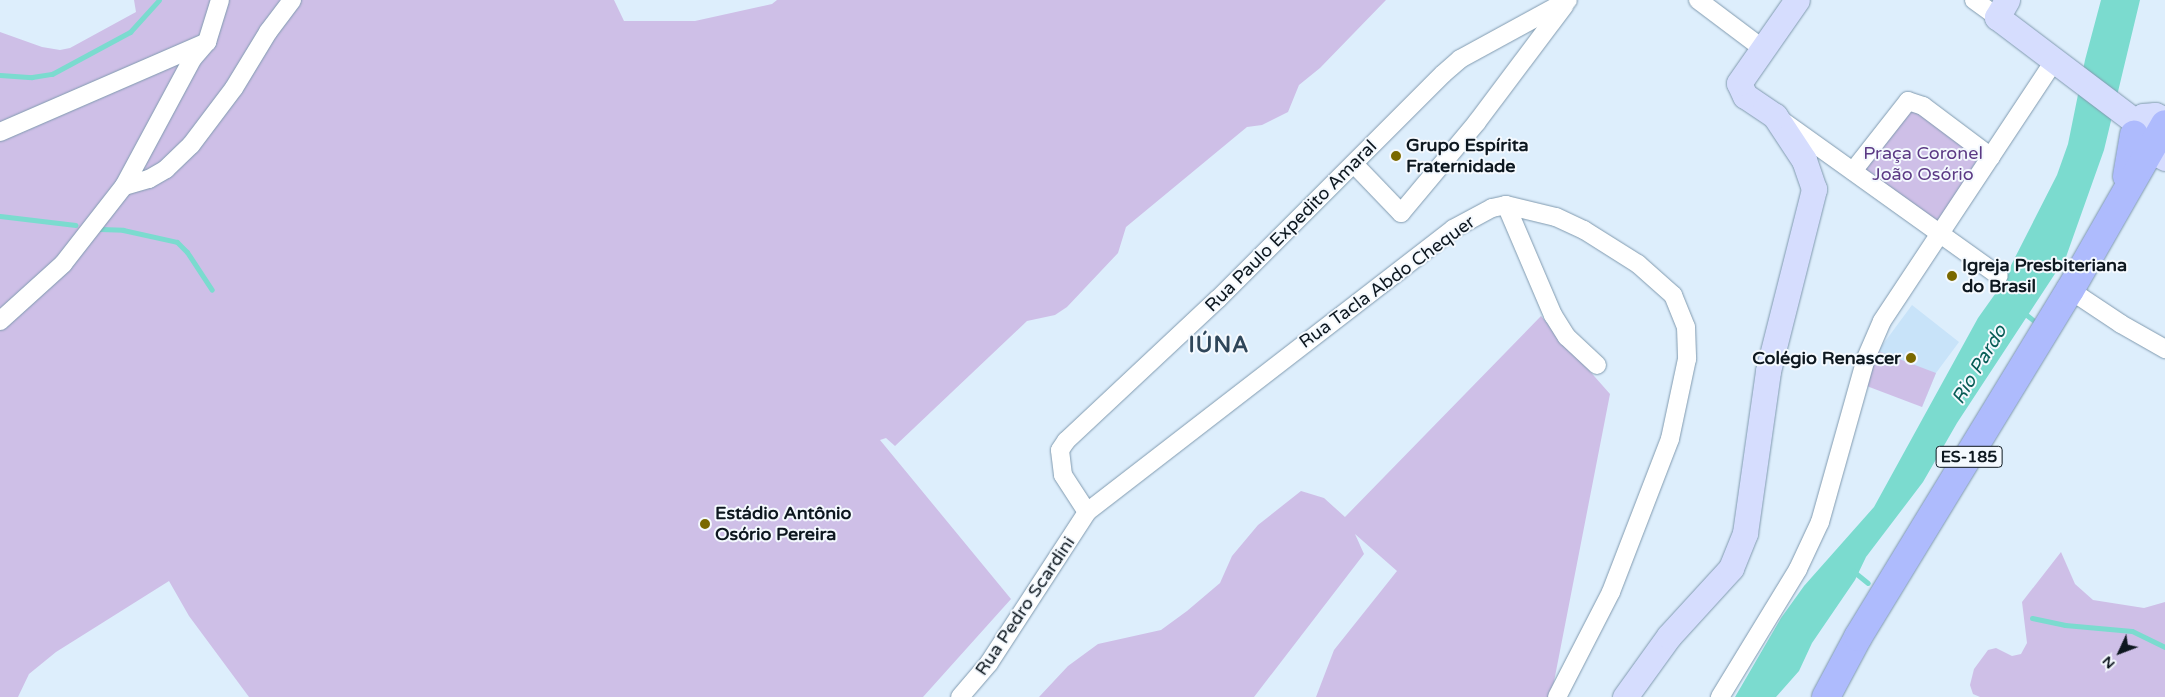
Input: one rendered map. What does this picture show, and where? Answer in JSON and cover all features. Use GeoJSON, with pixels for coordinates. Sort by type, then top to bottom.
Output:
{"type":"FeatureCollection","features":[{"type":"Feature","properties":{"kind":"main road"},"geometry":{"type":"LineString","coordinates":[[2112,218],[2151,136]]}},
{"type":"Feature","properties":{"kind":"main road"},"geometry":{"type":"LineString","coordinates":[[2112,218],[2131,164],[2151,136]]}},
{"type":"Feature","properties":{"kind":"main road","name":"ES-185"},"geometry":{"type":"LineString","coordinates":[[1826,697],[1858,637],[2112,218]]}},
{"type":"Feature","properties":{"kind":"street"},"geometry":{"type":"LineString","coordinates":[[0,321],[63,264],[124,186],[194,58],[207,42],[220,0]]}},
{"type":"Feature","properties":{"kind":"street"},"geometry":{"type":"LineString","coordinates":[[124,186],[149,179],[166,169],[191,145],[234,88],[268,32],[292,0]]}},
{"type":"Feature","properties":{"kind":"street"},"geometry":{"type":"LineString","coordinates":[[1698,0],[1762,48]]}},
{"type":"Feature","properties":{"kind":"street"},"geometry":{"type":"LineString","coordinates":[[1796,0],[1741,78],[1739,85],[1745,96],[1999,276]]}},
{"type":"Feature","properties":{"kind":"street"},"geometry":{"type":"LineString","coordinates":[[1974,0],[2002,8],[2055,60],[2151,136]]}},
{"type":"Feature","properties":{"kind":"street"},"geometry":{"type":"LineString","coordinates":[[1354,164],[1401,213],[1477,122],[1568,1]]}},
{"type":"Feature","properties":{"kind":"street","name":"Rua Paulo Expedito Amaral"},"geometry":{"type":"LineString","coordinates":[[1087,512],[1063,475],[1060,456],[1066,441],[1218,299],[1460,59],[1568,1]]}},
{"type":"Feature","properties":{"kind":"street"},"geometry":{"type":"LineString","coordinates":[[0,132],[207,42]]}},
{"type":"Feature","properties":{"kind":"street"},"geometry":{"type":"LineString","coordinates":[[1720,697],[1798,569],[1820,522],[1873,339],[2055,60]]}},
{"type":"Feature","properties":{"kind":"street"},"geometry":{"type":"LineString","coordinates":[[1853,171],[1908,101],[1923,106],[1991,157]]}},
{"type":"Feature","properties":{"kind":"street"},"geometry":{"type":"LineString","coordinates":[[1625,697],[1669,636],[1731,568],[1745,533],[1768,370],[1814,189],[1804,160],[1775,116]]}},
{"type":"Feature","properties":{"kind":"street"},"geometry":{"type":"LineString","coordinates":[[1506,204],[1552,316],[1568,337],[1597,365]]}},
{"type":"Feature","properties":{"kind":"street"},"geometry":{"type":"LineString","coordinates":[[1506,204],[1556,217],[1638,264],[1673,295],[1686,327],[1687,359],[1670,439],[1611,592],[1557,697]]}},
{"type":"Feature","properties":{"kind":"street","name":"Rua Tacla Abdo Chequer"},"geometry":{"type":"LineString","coordinates":[[1087,512],[1453,229],[1492,208],[1506,204]]}},
{"type":"Feature","properties":{"kind":"street"},"geometry":{"type":"LineString","coordinates":[[2070,290],[2121,324],[2165,349]]}},
{"type":"Feature","properties":{"kind":"street","name":"Rua Pedro Scardini"},"geometry":{"type":"LineString","coordinates":[[960,697],[989,663],[1087,512]]}},
{"type":"Feature","properties":{"kind":"shaded area","name":"Colégio Renascer"},"geometry":{"type":"Polygon","coordinates":[[[1912,305],[1959,342],[1936,373],[1922,407],[1878,351],[1912,305]]]}},
{"type":"Feature","properties":{"kind":"green space"},"geometry":{"type":"Polygon","coordinates":[[[134,0],[614,0],[624,21],[695,21],[772,4],[777,0],[1386,0],[1320,68],[1299,85],[1288,112],[1262,125],[1247,127],[1126,227],[1118,253],[1067,307],[1055,315],[1027,321],[895,446],[886,438],[880,440],[1011,599],[923,697],[249,697],[189,616],[169,581],[56,652],[29,674],[18,697],[0,697],[0,32],[42,47],[60,50],[70,48],[136,12],[134,0]]]}},
{"type":"Feature","properties":{"kind":"green space","name":"Praça Coronel João Osório"},"geometry":{"type":"Polygon","coordinates":[[[1909,106],[1979,157],[1937,223],[1864,169],[1909,106]]]}},
{"type":"Feature","properties":{"kind":"green space"},"geometry":{"type":"Polygon","coordinates":[[[1541,316],[1610,394],[1551,697],[1316,697],[1334,650],[1397,571],[1355,534],[1364,554],[1254,697],[1039,697],[1068,666],[1098,644],[1161,630],[1187,611],[1220,583],[1232,556],[1258,525],[1301,491],[1324,498],[1345,517],[1541,316]]]}},
{"type":"Feature","properties":{"kind":"green space"},"geometry":{"type":"Polygon","coordinates":[[[1878,351],[1936,373],[1922,407],[1864,385],[1878,351]]]}},
{"type":"Feature","properties":{"kind":"green space"},"geometry":{"type":"Polygon","coordinates":[[[2061,552],[2075,584],[2093,600],[2144,608],[2165,602],[2165,697],[1980,697],[1973,694],[1970,685],[1974,669],[1988,650],[1996,648],[2012,656],[2021,654],[2027,643],[2022,602],[2061,552]]]}},
{"type":"Feature","properties":{"kind":"water","name":"Rio Pardo"},"geometry":{"type":"Polygon","coordinates":[[[2101,0],[2140,0],[2104,150],[2066,257],[1957,423],[1923,482],[1866,557],[1855,580],[1812,643],[1799,671],[1776,697],[1735,697],[1781,618],[1804,586],[1874,507],[1978,318],[2000,287],[2057,175],[2068,144],[2085,60],[2101,0]]]}},
{"type":"Feature","properties":{"kind":"waterway"},"geometry":{"type":"LineString","coordinates":[[0,75],[32,77],[52,74],[130,32],[159,0]]}},
{"type":"Feature","properties":{"kind":"waterway"},"geometry":{"type":"LineString","coordinates":[[0,216],[75,225]]}},
{"type":"Feature","properties":{"kind":"waterway"},"geometry":{"type":"LineString","coordinates":[[100,229],[123,230],[177,242],[187,252],[212,290]]}},
{"type":"Feature","properties":{"kind":"waterway"},"geometry":{"type":"LineString","coordinates":[[2024,313],[2037,323]]}},
{"type":"Feature","properties":{"kind":"waterway"},"geometry":{"type":"LineString","coordinates":[[1853,571],[1868,583]]}},
{"type":"Feature","properties":{"kind":"waterway"},"geometry":{"type":"LineString","coordinates":[[2032,618],[2065,625],[2132,631],[2165,647]]}},
{"type":"Feature","properties":{"kind":"place","name":"Grupo Espírita Fraternidade"},"geometry":{"type":"Point","coordinates":[1396,156]}},
{"type":"Feature","properties":{"kind":"place","name":"Igreja Presbiteriana do Brasil"},"geometry":{"type":"Point","coordinates":[1952,276]}},
{"type":"Feature","properties":{"kind":"place","name":"Colégio Renascer"},"geometry":{"type":"Point","coordinates":[1911,358]}},
{"type":"Feature","properties":{"kind":"place","name":"Estádio Antônio Osório Pereira"},"geometry":{"type":"Point","coordinates":[705,524]}},
{"type":"Feature","properties":{"kind":"district","name":"IÚNA"},"geometry":{"type":"Point","coordinates":[1219,346]}}]}
